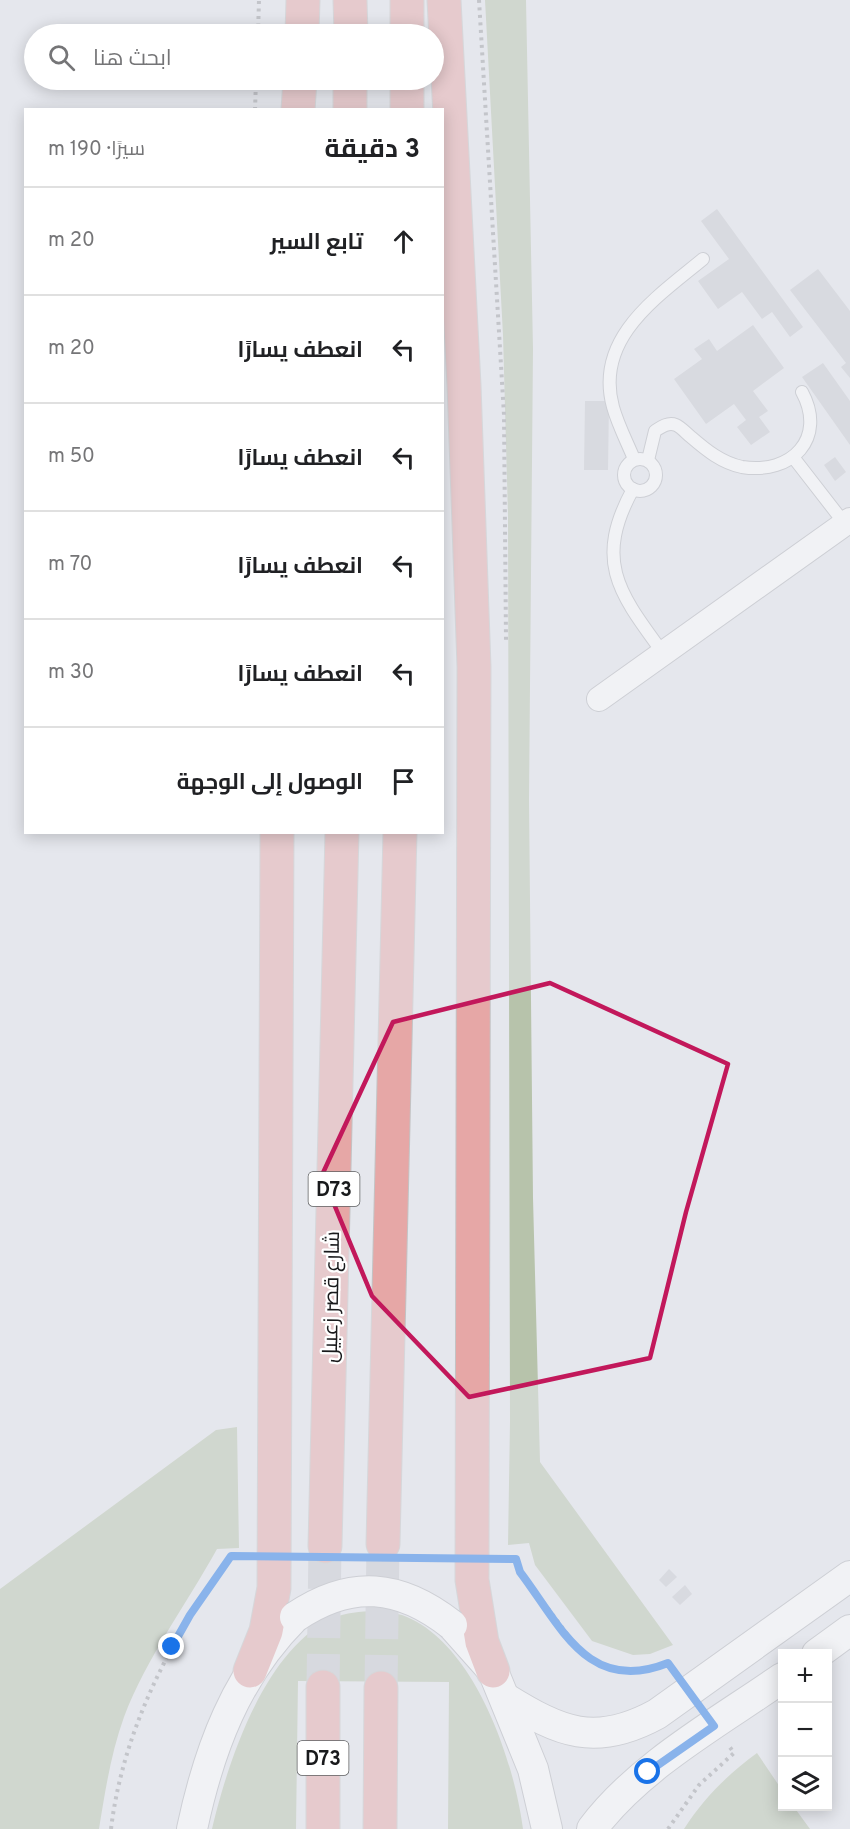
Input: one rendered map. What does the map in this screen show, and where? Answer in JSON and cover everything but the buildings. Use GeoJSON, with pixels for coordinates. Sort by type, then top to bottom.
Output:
{"type":"FeatureCollection","features":[{"type":"Feature","properties":{"kind":"main road"},"geometry":{"type":"LineString","coordinates":[[302,24],[303,0]]}},
{"type":"Feature","properties":{"kind":"main road"},"geometry":{"type":"LineString","coordinates":[[350,0],[351,24]]}},
{"type":"Feature","properties":{"kind":"main road"},"geometry":{"type":"LineString","coordinates":[[407,0],[407,24]]}},
{"type":"Feature","properties":{"kind":"main road"},"geometry":{"type":"LineString","coordinates":[[444,0],[464,385],[474,667],[472,1559],[476,1611],[499,1685]]}},
{"type":"Feature","properties":{"kind":"main road"},"geometry":{"type":"LineString","coordinates":[[298,108],[299,90]]}},
{"type":"Feature","properties":{"kind":"main road"},"geometry":{"type":"LineString","coordinates":[[350,90],[350,108]]}},
{"type":"Feature","properties":{"kind":"main road"},"geometry":{"type":"LineString","coordinates":[[407,90],[407,108]]}},
{"type":"Feature","properties":{"kind":"main road"},"geometry":{"type":"LineString","coordinates":[[250,1671],[266,1631],[271,1610],[273,1557],[277,834]]}},
{"type":"Feature","properties":{"kind":"main road","name":"شارع قصر زعبيل"},"geometry":{"type":"LineString","coordinates":[[325,1546],[342,834]]}},
{"type":"Feature","properties":{"kind":"main road"},"geometry":{"type":"LineString","coordinates":[[392,1551],[400,834]]}},
{"type":"Feature","properties":{"kind":"main road","name":"D73"},"geometry":{"type":"LineString","coordinates":[[322,1687],[323,1829]]}},
{"type":"Feature","properties":{"kind":"main road"},"geometry":{"type":"LineString","coordinates":[[381,1688],[381,1829]]}},
{"type":"Feature","properties":{"kind":"street"},"geometry":{"type":"LineString","coordinates":[[599,699],[847,522]]}},
{"type":"Feature","properties":{"kind":"street"},"geometry":{"type":"LineString","coordinates":[[499,1685],[560,1729],[585,1734],[610,1733],[634,1727],[689,1691],[850,1575]]}},
{"type":"Feature","properties":{"kind":"street"},"geometry":{"type":"LineString","coordinates":[[192,1829],[209,1760],[226,1714],[250,1671],[272,1640],[295,1617],[315,1603],[339,1595],[363,1591],[387,1592],[411,1598],[433,1610],[452,1625],[499,1685],[533,1769],[547,1829]]}},
{"type":"Feature","properties":{"kind":"street"},"geometry":{"type":"LineString","coordinates":[[823,1649],[850,1630]]}},
{"type":"Feature","properties":{"kind":"street"},"geometry":{"type":"LineString","coordinates":[[592,1829],[621,1796],[648,1772],[778,1681]]}},
{"type":"Feature","properties":{"kind":"lane"},"geometry":{"type":"LineString","coordinates":[[634,459],[613,406],[610,379],[615,352],[627,327],[645,307],[704,259]]}},
{"type":"Feature","properties":{"kind":"lane"},"geometry":{"type":"LineString","coordinates":[[634,459],[624,470],[624,477],[633,489],[646,490],[656,479],[656,472],[648,460],[655,431],[664,425],[676,425],[711,454],[743,467],[760,468],[793,457],[802,449],[809,436],[812,421],[809,405],[802,392]]}},
{"type":"Feature","properties":{"kind":"lane"},"geometry":{"type":"LineString","coordinates":[[793,457],[847,522]]}},
{"type":"Feature","properties":{"kind":"lane"},"geometry":{"type":"LineString","coordinates":[[634,459],[648,460]]}},
{"type":"Feature","properties":{"kind":"lane"},"geometry":{"type":"LineString","coordinates":[[633,489],[621,510],[615,532],[613,555],[617,578],[625,600],[663,653]]}},
{"type":"Feature","properties":{"kind":"path"},"geometry":{"type":"LineString","coordinates":[[258,24],[259,0]]}},
{"type":"Feature","properties":{"kind":"path"},"geometry":{"type":"LineString","coordinates":[[255,108],[256,90]]}},
{"type":"Feature","properties":{"kind":"path"},"geometry":{"type":"LineString","coordinates":[[392,1551],[472,1559],[516,1559],[520,1572],[582,1654],[618,1671],[635,1672],[668,1663],[689,1691]]}},
{"type":"Feature","properties":{"kind":"path"},"geometry":{"type":"LineString","coordinates":[[111,1829],[123,1771],[136,1728],[153,1686],[190,1615],[231,1556],[273,1557]]}},
{"type":"Feature","properties":{"kind":"path"},"geometry":{"type":"LineString","coordinates":[[668,1829],[699,1785],[734,1753],[714,1726]]}},
{"type":"Feature","properties":{"kind":"highlighted area"},"geometry":{"type":"Polygon","coordinates":[[[550,983],[728,1064],[686,1212],[650,1358],[469,1397],[372,1296],[322,1175],[393,1022],[550,983]]]}},
{"type":"Feature","properties":{"kind":"green space"},"geometry":{"type":"Polygon","coordinates":[[[485,0],[526,0],[533,349],[529,800],[533,1198],[540,1462],[673,1645],[650,1654],[633,1655],[592,1641],[535,1565],[529,1543],[508,1545],[510,1421],[508,516],[503,335],[485,0]]]}},
{"type":"Feature","properties":{"kind":"green space"},"geometry":{"type":"Polygon","coordinates":[[[237,1427],[239,1548],[217,1549],[133,1695],[115,1744],[99,1829],[0,1829],[0,1589],[216,1430],[237,1427]]]}},
{"type":"Feature","properties":{"kind":"green space"},"geometry":{"type":"Polygon","coordinates":[[[379,1611],[402,1615],[428,1629],[450,1650],[470,1676],[500,1738],[518,1801],[523,1829],[448,1829],[449,1682],[298,1681],[296,1829],[212,1829],[228,1771],[240,1739],[271,1678],[290,1652],[313,1630],[338,1616],[379,1611]]]}},
{"type":"Feature","properties":{"kind":"green space"},"geometry":{"type":"Polygon","coordinates":[[[757,1753],[778,1784],[778,1811],[797,1811],[810,1829],[684,1829],[700,1807],[736,1770],[757,1753]]]}},
{"type":"Feature","properties":{"kind":"tunnel"},"geometry":{"type":"LineString","coordinates":[[381,1688],[383,1544]]}},
{"type":"Feature","properties":{"kind":"tunnel"},"geometry":{"type":"LineString","coordinates":[[323,1687],[325,1546]]}},
{"type":"Feature","properties":{"kind":"route"},"geometry":{"type":"LineString","coordinates":[[172,1647],[209,1585],[231,1556],[516,1559],[520,1572],[582,1654],[601,1666],[618,1671],[652,1670],[668,1663],[714,1726],[648,1772]]}}]}
